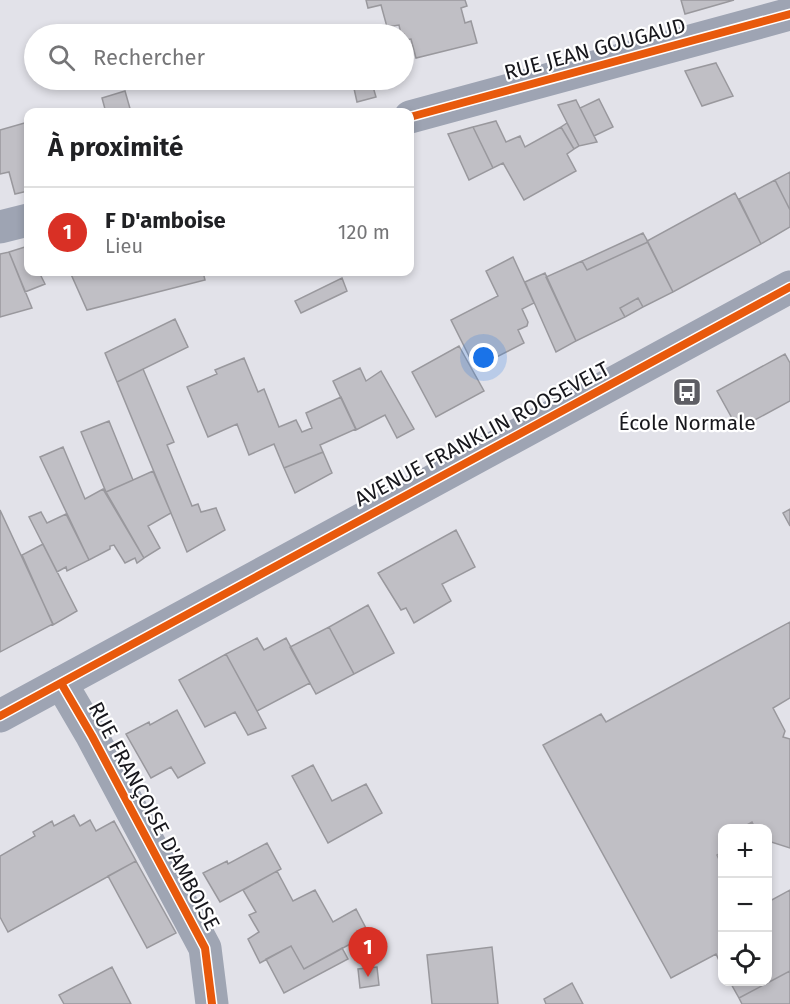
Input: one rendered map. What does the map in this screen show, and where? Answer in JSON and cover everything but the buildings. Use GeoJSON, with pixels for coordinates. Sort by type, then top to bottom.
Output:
{"type":"FeatureCollection","features":[{"type":"Feature","properties":{"kind":"main road","name":"RUE JEAN GOUGAUD"},"geometry":{"type":"LineString","coordinates":[[414,116],[790,14]]}},
{"type":"Feature","properties":{"kind":"main road"},"geometry":{"type":"LineString","coordinates":[[0,227],[24,221]]}},
{"type":"Feature","properties":{"kind":"main road","name":"AVENUE FRANKLIN ROOSEVELT"},"geometry":{"type":"LineString","coordinates":[[0,716],[787,295]]}},
{"type":"Feature","properties":{"kind":"street","name":"RUE FRANÇOISE D'AMBOISE"},"geometry":{"type":"LineString","coordinates":[[61,683],[92,736],[205,948],[212,1004]]}},
{"type":"Feature","properties":{"kind":"cycle path"},"geometry":{"type":"LineString","coordinates":[[414,116],[790,14]]}},
{"type":"Feature","properties":{"kind":"cycle path"},"geometry":{"type":"LineString","coordinates":[[0,716],[790,287]]}},
{"type":"Feature","properties":{"kind":"cycle path"},"geometry":{"type":"LineString","coordinates":[[61,683],[92,736],[205,948],[212,1004]]}},
{"type":"Feature","properties":{"kind":"place","name":"École Normale"},"geometry":{"type":"Point","coordinates":[687,392]}},
{"type":"Feature","properties":{"kind":"place","name":"F D'amboise"},"geometry":{"type":"Point","coordinates":[368,977]}}]}
